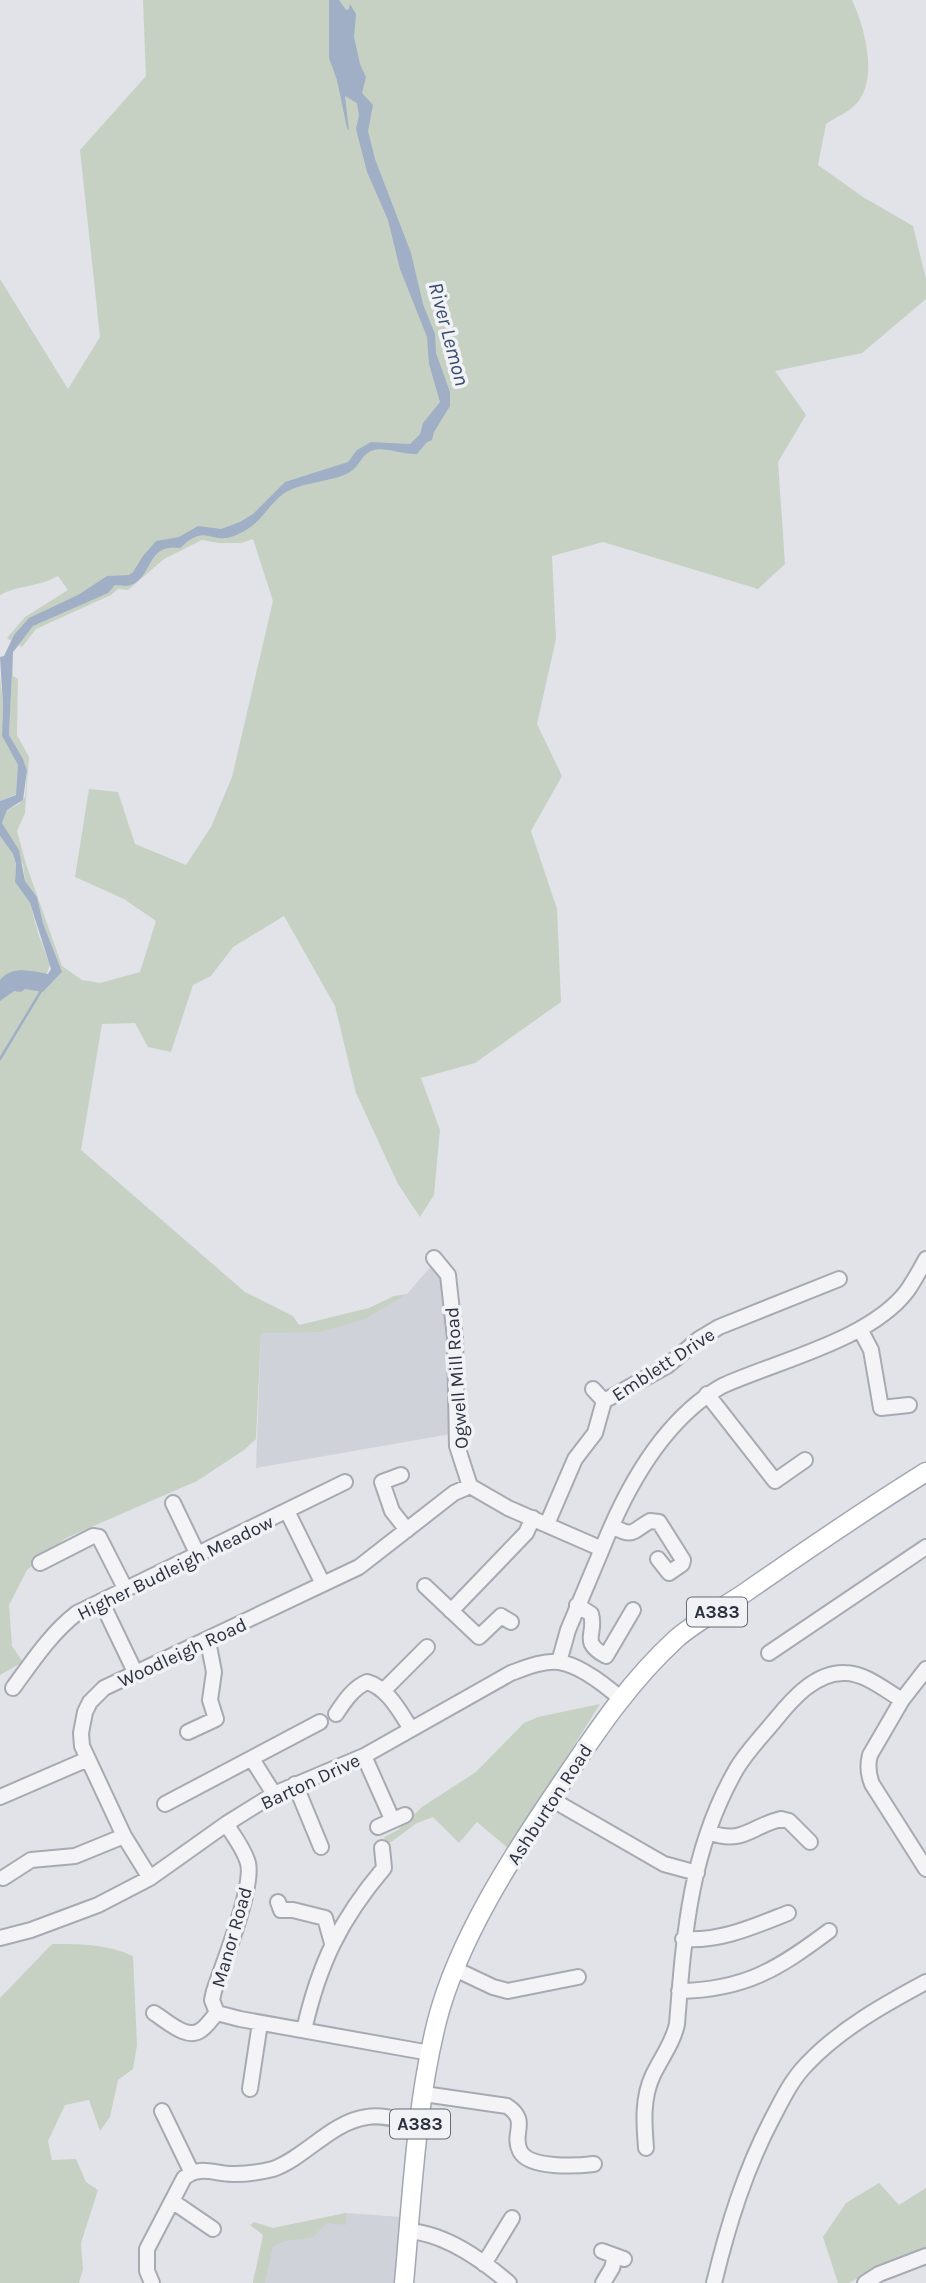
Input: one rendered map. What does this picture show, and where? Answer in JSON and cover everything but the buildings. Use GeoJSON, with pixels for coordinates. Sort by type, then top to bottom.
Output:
{"type":"FeatureCollection","features":[{"type":"Feature","properties":{"kind":"main road","name":"Ashburton Road"},"geometry":{"type":"LineString","coordinates":[[404,2283],[424,2094],[430,2053],[441,2009],[455,1969],[502,1878],[551,1798],[620,1698],[642,1672],[690,1628],[926,1472]]}},
{"type":"Feature","properties":{"kind":"street","name":"Ogwell Mill Road"},"geometry":{"type":"LineString","coordinates":[[435,1258],[448,1275],[455,1338],[457,1446],[470,1486]]}},
{"type":"Feature","properties":{"kind":"street"},"geometry":{"type":"LineString","coordinates":[[620,1698],[591,1676],[559,1662],[577,1605],[612,1526],[656,1448],[687,1412],[707,1394],[741,1377],[860,1329],[888,1310],[906,1293],[926,1259]]}},
{"type":"Feature","properties":{"kind":"street","name":"Emblett Drive"},"geometry":{"type":"LineString","coordinates":[[451,1611],[540,1521],[575,1459],[594,1433],[604,1401],[667,1366],[699,1339],[719,1327],[839,1279]]}},
{"type":"Feature","properties":{"kind":"street"},"geometry":{"type":"LineString","coordinates":[[860,1329],[873,1358],[881,1408],[909,1405]]}},
{"type":"Feature","properties":{"kind":"street","name":"Emblett Drive"},"geometry":{"type":"LineString","coordinates":[[593,1389],[604,1401]]}},
{"type":"Feature","properties":{"kind":"street"},"geometry":{"type":"LineString","coordinates":[[707,1394],[775,1481],[805,1460]]}},
{"type":"Feature","properties":{"kind":"street"},"geometry":{"type":"LineString","coordinates":[[401,1475],[376,1482],[392,1511],[407,1530]]}},
{"type":"Feature","properties":{"kind":"street","name":"Higher Budleigh Meadow"},"geometry":{"type":"LineString","coordinates":[[13,1688],[68,1621],[102,1601],[288,1511],[325,1499],[345,1482]]}},
{"type":"Feature","properties":{"kind":"street"},"geometry":{"type":"LineString","coordinates":[[470,1486],[508,1508],[602,1549]]}},
{"type":"Feature","properties":{"kind":"street","name":"Woodleigh Road"},"geometry":{"type":"LineString","coordinates":[[150,1878],[124,1836],[82,1746],[82,1722],[90,1702],[104,1688],[208,1641],[359,1567],[454,1493],[470,1486]]}},
{"type":"Feature","properties":{"kind":"street"},"geometry":{"type":"LineString","coordinates":[[172,1503],[198,1555]]}},
{"type":"Feature","properties":{"kind":"street"},"geometry":{"type":"LineString","coordinates":[[288,1511],[323,1584]]}},
{"type":"Feature","properties":{"kind":"street"},"geometry":{"type":"LineString","coordinates":[[612,1526],[629,1534],[650,1521],[659,1522],[683,1560],[669,1573],[658,1559]]}},
{"type":"Feature","properties":{"kind":"street"},"geometry":{"type":"LineString","coordinates":[[40,1563],[93,1536],[99,1537],[126,1590]]}},
{"type":"Feature","properties":{"kind":"street"},"geometry":{"type":"LineString","coordinates":[[764,1656],[926,1547]]}},
{"type":"Feature","properties":{"kind":"street"},"geometry":{"type":"LineString","coordinates":[[425,1586],[479,1637],[501,1616],[511,1622]]}},
{"type":"Feature","properties":{"kind":"street"},"geometry":{"type":"LineString","coordinates":[[102,1601],[136,1674]]}},
{"type":"Feature","properties":{"kind":"street"},"geometry":{"type":"LineString","coordinates":[[577,1605],[591,1614],[593,1620],[589,1640],[593,1648],[606,1656],[633,1610]]}},
{"type":"Feature","properties":{"kind":"street"},"geometry":{"type":"LineString","coordinates":[[188,1732],[216,1719],[210,1700],[214,1672],[208,1641]]}},
{"type":"Feature","properties":{"kind":"street"},"geometry":{"type":"LineString","coordinates":[[383,1691],[427,1647]]}},
{"type":"Feature","properties":{"kind":"street","name":"Barton Drive"},"geometry":{"type":"LineString","coordinates":[[0,1938],[31,1930],[98,1905],[150,1878],[274,1794],[364,1756],[511,1672],[533,1665],[559,1662]]}},
{"type":"Feature","properties":{"kind":"street"},"geometry":{"type":"LineString","coordinates":[[926,1669],[902,1700],[870,1755],[868,1775],[926,1869]]}},
{"type":"Feature","properties":{"kind":"street"},"geometry":{"type":"LineString","coordinates":[[647,2148],[644,2109],[646,2093],[675,2036],[688,1906],[708,1832],[727,1787],[747,1754],[786,1707],[811,1684],[846,1672],[871,1681],[902,1700]]}},
{"type":"Feature","properties":{"kind":"street"},"geometry":{"type":"LineString","coordinates":[[165,1804],[330,1717],[361,1684],[367,1682],[383,1691],[411,1729]]}},
{"type":"Feature","properties":{"kind":"street"},"geometry":{"type":"LineString","coordinates":[[364,1756],[399,1817],[378,1827]]}},
{"type":"Feature","properties":{"kind":"street"},"geometry":{"type":"LineString","coordinates":[[0,1797],[88,1759]]}},
{"type":"Feature","properties":{"kind":"street"},"geometry":{"type":"LineString","coordinates":[[251,1759],[274,1794]]}},
{"type":"Feature","properties":{"kind":"street"},"geometry":{"type":"LineString","coordinates":[[295,1784],[322,1847]]}},
{"type":"Feature","properties":{"kind":"street"},"geometry":{"type":"LineString","coordinates":[[551,1798],[664,1864],[696,1873]]}},
{"type":"Feature","properties":{"kind":"street"},"geometry":{"type":"LineString","coordinates":[[708,1832],[723,1838],[733,1838],[780,1819],[789,1821],[809,1842]]}},
{"type":"Feature","properties":{"kind":"street","name":"Manor Road"},"geometry":{"type":"LineString","coordinates":[[217,2012],[212,2000],[214,1991],[249,1870],[243,1851],[226,1824]]}},
{"type":"Feature","properties":{"kind":"street"},"geometry":{"type":"LineString","coordinates":[[3,1878],[31,1860],[75,1856],[124,1836]]}},
{"type":"Feature","properties":{"kind":"street"},"geometry":{"type":"LineString","coordinates":[[304,2030],[311,1999],[331,1943],[384,1868],[382,1848]]}},
{"type":"Feature","properties":{"kind":"street","name":"Manor Road"},"geometry":{"type":"LineString","coordinates":[[278,1902],[281,1910],[293,1910],[325,1918],[351,1912]]}},
{"type":"Feature","properties":{"kind":"street"},"geometry":{"type":"LineString","coordinates":[[683,1939],[709,1939],[736,1933],[788,1912]]}},
{"type":"Feature","properties":{"kind":"street"},"geometry":{"type":"LineString","coordinates":[[325,1918],[331,1943]]}},
{"type":"Feature","properties":{"kind":"street"},"geometry":{"type":"LineString","coordinates":[[679,1991],[710,1991],[760,1976],[829,1930]]}},
{"type":"Feature","properties":{"kind":"street"},"geometry":{"type":"LineString","coordinates":[[455,1969],[508,1991],[578,1977]]}},
{"type":"Feature","properties":{"kind":"street"},"geometry":{"type":"LineString","coordinates":[[714,2283],[730,2221],[753,2156],[790,2085],[821,2051],[844,2033],[926,1982]]}},
{"type":"Feature","properties":{"kind":"street","name":"Manor Road"},"geometry":{"type":"LineString","coordinates":[[154,2013],[186,2033],[195,2033],[202,2030],[217,2012]]}},
{"type":"Feature","properties":{"kind":"street","name":"Manor Road"},"geometry":{"type":"LineString","coordinates":[[217,2012],[260,2023],[430,2053]]}},
{"type":"Feature","properties":{"kind":"street"},"geometry":{"type":"LineString","coordinates":[[250,2089],[260,2023]]}},
{"type":"Feature","properties":{"kind":"street"},"geometry":{"type":"LineString","coordinates":[[424,2094],[507,2106],[515,2111],[519,2120],[520,2151],[527,2159],[565,2167],[594,2164]]}},
{"type":"Feature","properties":{"kind":"street"},"geometry":{"type":"LineString","coordinates":[[162,2111],[191,2171]]}},
{"type":"Feature","properties":{"kind":"street"},"geometry":{"type":"LineString","coordinates":[[152,2283],[147,2272],[148,2249],[184,2178],[191,2171],[235,2175],[271,2169],[287,2163],[344,2125],[369,2116],[420,2124]]}},
{"type":"Feature","properties":{"kind":"street"},"geometry":{"type":"LineString","coordinates":[[172,2201],[213,2229]]}},
{"type":"Feature","properties":{"kind":"street"},"geometry":{"type":"LineString","coordinates":[[484,2264],[512,2218]]}},
{"type":"Feature","properties":{"kind":"street"},"geometry":{"type":"LineString","coordinates":[[409,2231],[428,2233],[443,2239],[509,2283]]}},
{"type":"Feature","properties":{"kind":"street"},"geometry":{"type":"LineString","coordinates":[[603,2283],[612,2268],[614,2255]]}},
{"type":"Feature","properties":{"kind":"street"},"geometry":{"type":"LineString","coordinates":[[864,2283],[879,2274],[926,2256]]}},
{"type":"Feature","properties":{"kind":"shaded area"},"geometry":{"type":"Polygon","coordinates":[[[433,1264],[444,1277],[446,1343],[451,1361],[451,1434],[256,1468],[261,1332],[320,1332],[407,1294],[433,1264]]]}},
{"type":"Feature","properties":{"kind":"shaded area"},"geometry":{"type":"Polygon","coordinates":[[[346,2213],[402,2217],[394,2283],[253,2283],[273,2228],[346,2213]]]}},
{"type":"Feature","properties":{"kind":"green space"},"geometry":{"type":"Polygon","coordinates":[[[143,0],[852,0],[868,54],[866,83],[862,96],[854,106],[826,124],[818,165],[863,197],[913,226],[926,279],[926,299],[862,353],[775,371],[806,415],[778,462],[785,564],[758,589],[603,542],[552,556],[556,639],[537,724],[562,776],[531,831],[557,909],[561,1002],[475,1063],[421,1078],[440,1130],[434,1195],[420,1217],[398,1184],[356,1093],[335,1006],[284,916],[233,947],[211,976],[193,985],[171,1052],[148,1047],[135,1023],[102,1024],[81,1150],[245,1292],[293,1316],[299,1325],[369,1308],[394,1296],[407,1294],[365,1319],[320,1332],[261,1333],[256,1439],[197,1481],[66,1538],[27,1570],[9,1605],[12,1646],[23,1662],[0,1675],[0,836],[13,854],[16,864],[15,882],[30,903],[50,965],[40,990],[43,992],[62,972],[43,923],[37,897],[25,881],[23,865],[2,823],[7,810],[19,804],[25,797],[27,771],[9,735],[13,653],[4,656],[12,641],[7,638],[25,617],[68,590],[58,576],[0,595],[0,279],[68,389],[100,337],[80,150],[146,76],[143,0]],[[253,539],[241,543],[202,540],[164,559],[128,590],[118,589],[111,595],[36,629],[22,647],[19,645],[13,652],[13,676],[18,679],[17,735],[29,757],[25,813],[17,831],[62,966],[82,980],[100,983],[140,972],[156,921],[124,899],[75,877],[89,789],[118,792],[135,844],[186,865],[211,827],[232,777],[273,601],[253,539]]]}},
{"type":"Feature","properties":{"kind":"green space"},"geometry":{"type":"Polygon","coordinates":[[[0,677],[2,736],[18,765],[17,794],[0,801],[0,677]]]}},
{"type":"Feature","properties":{"kind":"green space"},"geometry":{"type":"Polygon","coordinates":[[[600,1704],[509,1849],[477,1822],[459,1843],[433,1817],[417,1823],[387,1845],[384,1837],[398,1830],[422,1807],[476,1772],[524,1723],[538,1717],[600,1704]]]}},
{"type":"Feature","properties":{"kind":"green space"},"geometry":{"type":"Polygon","coordinates":[[[52,1944],[103,1947],[133,1956],[137,2045],[133,2069],[118,2080],[110,2117],[100,2131],[89,2100],[65,2105],[48,2141],[52,2160],[76,2159],[86,2182],[98,2190],[81,2243],[83,2269],[79,2283],[0,2283],[0,1998],[52,1944]]]}},
{"type":"Feature","properties":{"kind":"green space"},"geometry":{"type":"Polygon","coordinates":[[[879,2183],[899,2205],[926,2188],[926,2249],[878,2267],[849,2283],[838,2283],[823,2237],[846,2203],[879,2183]]]}},
{"type":"Feature","properties":{"kind":"green space"},"geometry":{"type":"Polygon","coordinates":[[[346,2213],[346,2225],[327,2223],[313,2237],[273,2246],[265,2283],[253,2283],[263,2235],[250,2225],[254,2222],[273,2228],[346,2213]]]}},
{"type":"Feature","properties":{"kind":"water","name":"River Lemon"},"geometry":{"type":"Polygon","coordinates":[[[329,0],[339,0],[346,10],[350,4],[356,14],[354,37],[366,77],[362,93],[373,105],[368,131],[375,159],[411,253],[423,304],[435,334],[436,353],[450,392],[450,406],[432,440],[417,454],[374,450],[342,476],[283,494],[257,522],[243,532],[226,538],[196,536],[180,548],[160,551],[135,583],[115,585],[108,593],[33,626],[13,652],[9,735],[27,771],[23,800],[7,810],[2,823],[19,850],[25,881],[37,897],[43,923],[62,972],[43,992],[25,989],[21,992],[14,991],[0,1001],[0,980],[5,975],[22,970],[48,974],[51,969],[30,903],[15,882],[16,864],[13,854],[0,836],[0,801],[16,795],[18,765],[2,736],[0,657],[4,656],[14,635],[29,618],[78,595],[107,576],[129,575],[156,541],[179,537],[198,526],[221,529],[240,522],[253,514],[285,482],[348,462],[357,450],[371,442],[410,444],[420,434],[423,423],[440,402],[429,364],[427,337],[400,269],[388,220],[367,172],[356,129],[359,115],[357,103],[345,96],[349,131],[347,128],[337,80],[329,58],[329,0]]]}},
{"type":"Feature","properties":{"kind":"waterway"},"geometry":{"type":"LineString","coordinates":[[0,1059],[41,991]]}}]}
